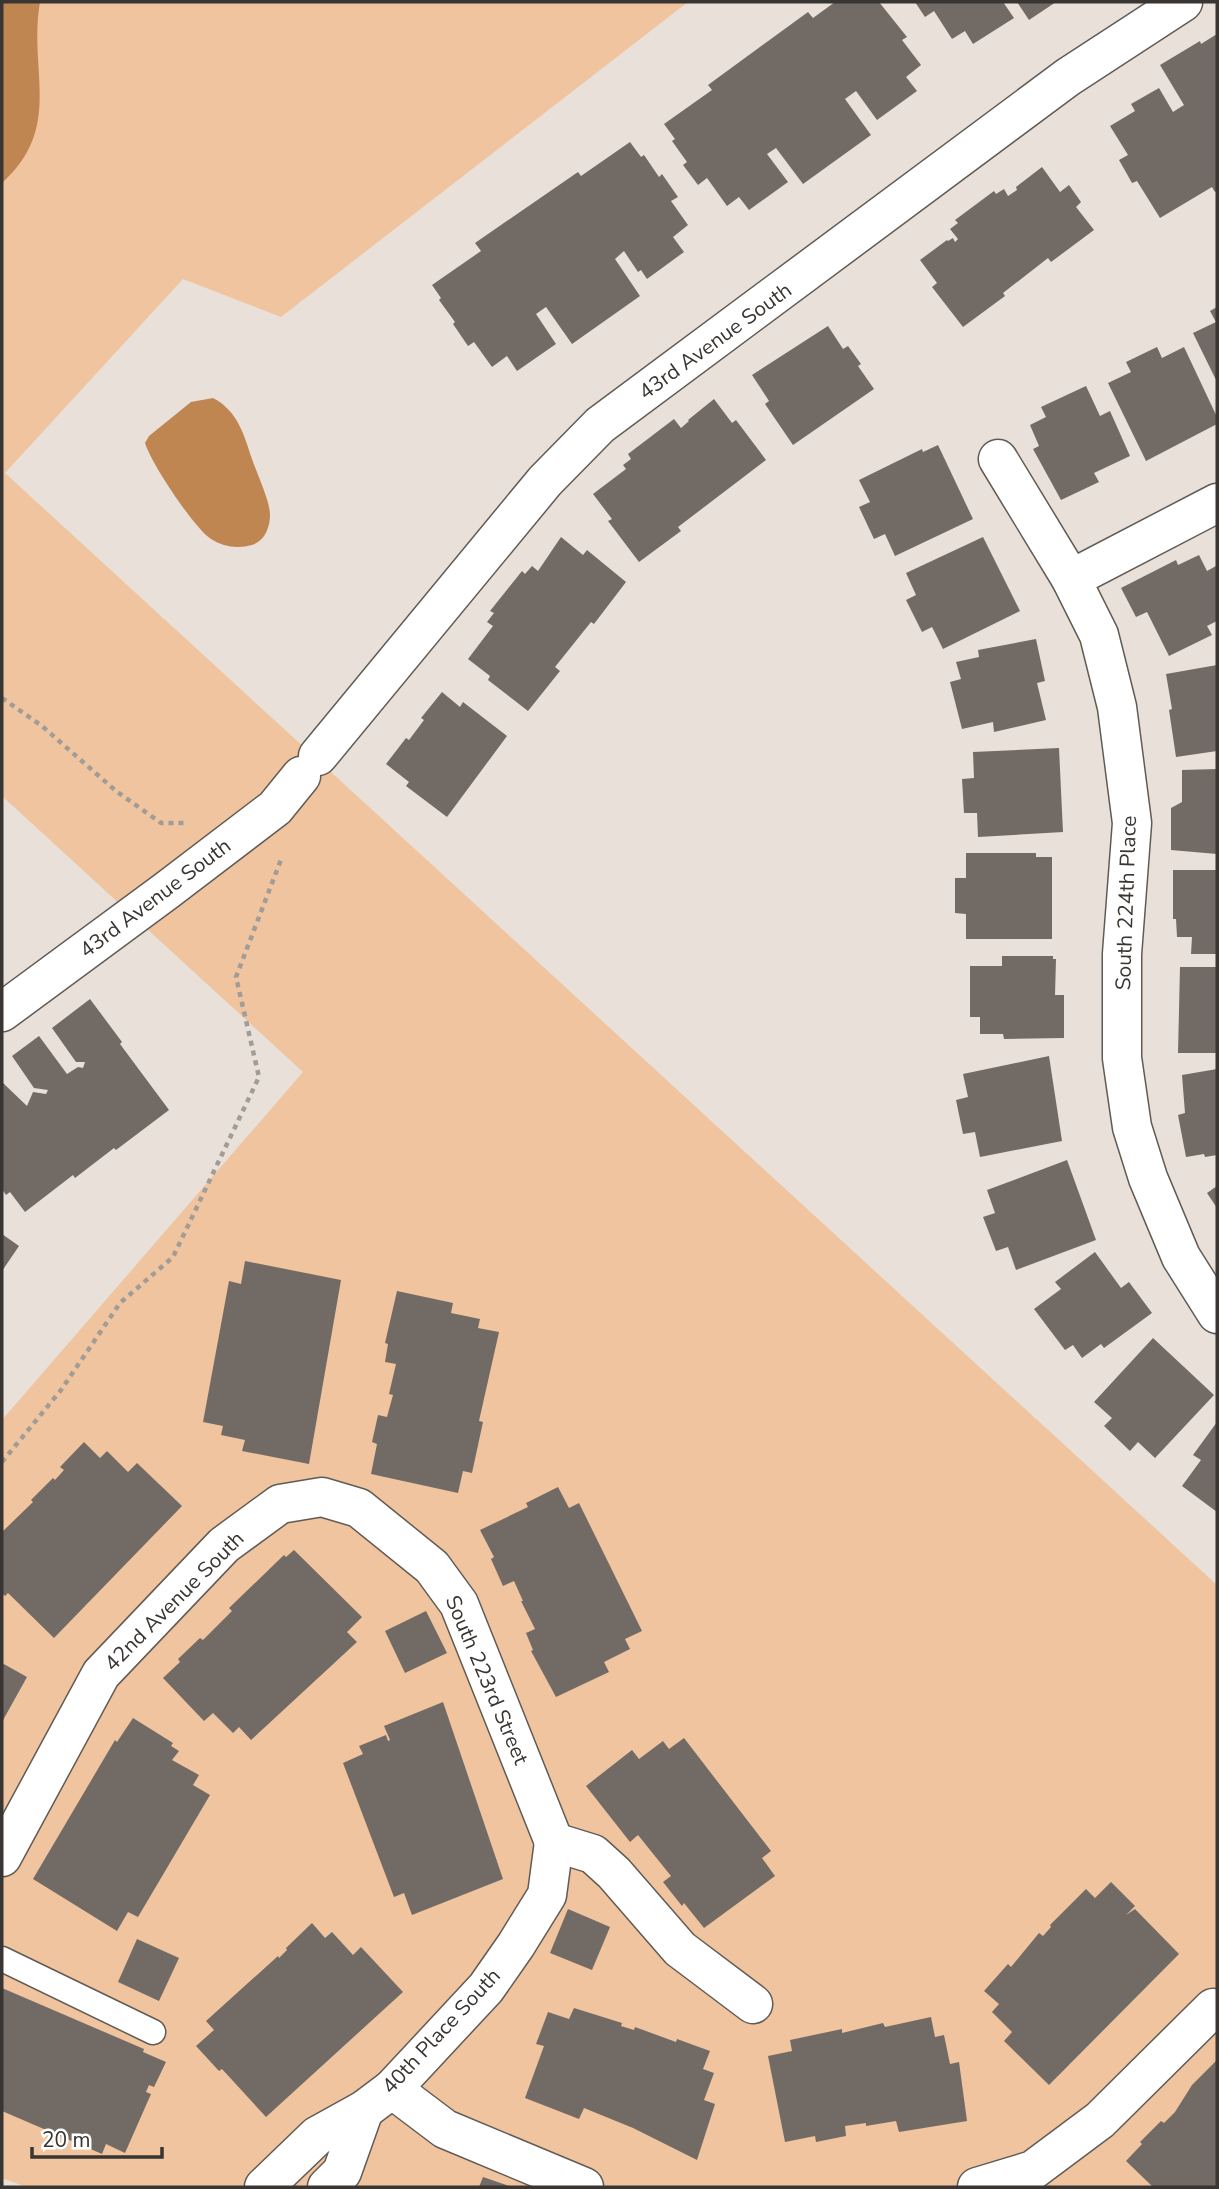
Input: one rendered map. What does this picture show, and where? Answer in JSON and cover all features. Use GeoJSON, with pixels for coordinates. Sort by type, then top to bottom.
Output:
{"type":"FeatureCollection","features":[{"type":"Feature","properties":{"kind":"street","name":"43rd Avenue South"},"geometry":{"type":"LineString","coordinates":[[2,1012],[275,808],[545,481],[600,425],[1068,77],[1183,2]]}},
{"type":"Feature","properties":{"kind":"street","name":"South 224th Place"},"geometry":{"type":"LineString","coordinates":[[998,459],[1071,579],[1099,635],[1117,707],[1132,823],[1122,954],[1122,1058],[1132,1127],[1148,1178],[1181,1257],[1217,1314]]}},
{"type":"Feature","properties":{"kind":"street"},"geometry":{"type":"LineString","coordinates":[[1071,579],[1217,503]]}},
{"type":"Feature","properties":{"kind":"street","name":"South 223rd Street"},"geometry":{"type":"LineString","coordinates":[[280,1504],[322,1497],[359,1508],[432,1567],[459,1604],[554,1842]]}},
{"type":"Feature","properties":{"kind":"street","name":"42nd Avenue South"},"geometry":{"type":"LineString","coordinates":[[2,1857],[101,1674],[224,1545],[280,1504]]}},
{"type":"Feature","properties":{"kind":"street"},"geometry":{"type":"LineString","coordinates":[[554,1842],[593,1854],[614,1873],[680,1949],[753,2004]]}},
{"type":"Feature","properties":{"kind":"street","name":"40th Place South"},"geometry":{"type":"LineString","coordinates":[[378,2099],[486,1988],[516,1945],[547,1895],[554,1842]]}},
{"type":"Feature","properties":{"kind":"street"},"geometry":{"type":"LineString","coordinates":[[977,2187],[1039,2178],[1213,2008]]}},
{"type":"Feature","properties":{"kind":"street"},"geometry":{"type":"LineString","coordinates":[[264,2187],[317,2136],[378,2099]]}},
{"type":"Feature","properties":{"kind":"street"},"geometry":{"type":"LineString","coordinates":[[327,2187],[342,2172],[378,2099]]}},
{"type":"Feature","properties":{"kind":"street"},"geometry":{"type":"LineString","coordinates":[[378,2099],[584,2187]]}},
{"type":"Feature","properties":{"kind":"lane"},"geometry":{"type":"LineString","coordinates":[[2,1959],[153,2032]]}},
{"type":"Feature","properties":{"kind":"path"},"geometry":{"type":"LineString","coordinates":[[2,698],[41,726],[116,791],[161,823],[192,823]]}},
{"type":"Feature","properties":{"kind":"path"},"geometry":{"type":"LineString","coordinates":[[2,1462],[61,1390],[120,1303],[173,1257],[259,1077],[236,977],[285,849]]}},
{"type":"Feature","properties":{"kind":"shaded area"},"geometry":{"type":"Polygon","coordinates":[[[2,2],[688,2],[281,317],[183,279],[5,473],[1217,1585],[1217,2187],[26,2187],[2,2178],[2,1420],[303,1072],[2,796],[2,2]]]}},
{"type":"Feature","properties":{"kind":"shaded area"},"geometry":{"type":"Polygon","coordinates":[[[2,2],[40,2],[37,27],[40,97],[32,141],[21,162],[2,183],[2,2]]]}},
{"type":"Feature","properties":{"kind":"shaded area"},"geometry":{"type":"Polygon","coordinates":[[[213,398],[229,410],[239,424],[268,502],[268,529],[260,540],[252,545],[226,545],[216,542],[204,533],[174,494],[155,465],[145,443],[149,436],[191,402],[213,398]]]}},
{"type":"Feature","properties":{"kind":"building"},"geometry":{"type":"Polygon","coordinates":[[[835,2],[879,2],[907,37],[902,40],[921,65],[906,77],[917,91],[877,120],[856,91],[845,99],[871,135],[803,184],[776,148],[767,154],[788,182],[749,210],[739,197],[727,206],[707,178],[698,185],[683,165],[687,162],[664,124],[712,90],[708,85],[808,12],[813,18],[835,2]]]}},
{"type":"Feature","properties":{"kind":"building"},"geometry":{"type":"Polygon","coordinates":[[[915,2],[1003,2],[1014,18],[973,44],[965,31],[952,39],[934,11],[925,17],[915,2]]]}},
{"type":"Feature","properties":{"kind":"building"},"geometry":{"type":"Polygon","coordinates":[[[1017,2],[1056,2],[1029,20],[1017,2]]]}},
{"type":"Feature","properties":{"kind":"building"},"geometry":{"type":"Polygon","coordinates":[[[1217,34],[1217,191],[1212,187],[1160,218],[1137,181],[1132,183],[1119,160],[1128,155],[1110,126],[1135,111],[1131,104],[1159,88],[1173,112],[1184,105],[1160,65],[1217,34]]]}},
{"type":"Feature","properties":{"kind":"building"},"geometry":{"type":"Polygon","coordinates":[[[630,142],[641,157],[644,155],[659,177],[662,174],[678,197],[671,201],[688,225],[673,237],[684,252],[647,279],[641,270],[638,272],[624,251],[615,259],[640,296],[572,344],[546,307],[536,314],[556,344],[517,371],[507,356],[492,367],[474,342],[468,346],[432,285],[481,251],[475,243],[578,172],[581,176],[630,142]]]}},
{"type":"Feature","properties":{"kind":"building"},"geometry":{"type":"Polygon","coordinates":[[[1042,167],[1060,192],[1069,185],[1081,202],[1076,207],[1094,230],[1051,262],[1048,258],[1003,293],[1005,296],[963,327],[932,287],[937,283],[920,260],[947,240],[953,238],[955,242],[958,239],[950,229],[958,223],[955,220],[994,191],[996,194],[1004,189],[1008,196],[1042,167]]]}},
{"type":"Feature","properties":{"kind":"building"},"geometry":{"type":"Polygon","coordinates":[[[1217,307],[1217,382],[1193,333],[1216,322],[1210,311],[1217,307]]]}},
{"type":"Feature","properties":{"kind":"building"},"geometry":{"type":"Polygon","coordinates":[[[828,326],[843,349],[848,346],[874,389],[793,445],[765,404],[769,401],[752,375],[828,326]]]}},
{"type":"Feature","properties":{"kind":"building"},"geometry":{"type":"Polygon","coordinates":[[[1157,347],[1162,358],[1184,347],[1217,417],[1217,424],[1146,461],[1108,383],[1131,372],[1126,362],[1157,347]]]}},
{"type":"Feature","properties":{"kind":"building"},"geometry":{"type":"Polygon","coordinates":[[[1086,386],[1100,416],[1110,411],[1130,456],[1094,473],[1099,482],[1061,500],[1033,449],[1039,446],[1030,425],[1046,417],[1041,407],[1086,386]]]}},
{"type":"Feature","properties":{"kind":"building"},"geometry":{"type":"Polygon","coordinates":[[[714,399],[732,423],[736,420],[766,460],[678,527],[681,531],[639,562],[608,521],[612,519],[593,494],[626,469],[623,465],[631,459],[628,454],[674,419],[681,428],[714,399]]]}},
{"type":"Feature","properties":{"kind":"building"},"geometry":{"type":"Polygon","coordinates":[[[938,445],[973,519],[895,556],[885,534],[874,539],[859,507],[870,502],[859,480],[922,449],[923,452],[938,445]]]}},
{"type":"Feature","properties":{"kind":"building"},"geometry":{"type":"Polygon","coordinates":[[[561,537],[583,555],[587,550],[626,582],[594,624],[591,622],[555,667],[560,671],[528,711],[488,680],[490,676],[468,659],[493,626],[487,622],[494,613],[490,611],[522,571],[525,574],[532,566],[538,571],[561,537]]]}},
{"type":"Feature","properties":{"kind":"building"},"geometry":{"type":"Polygon","coordinates":[[[983,537],[1020,611],[943,649],[932,627],[922,632],[906,600],[916,595],[906,573],[983,537]]]}},
{"type":"Feature","properties":{"kind":"building"},"geometry":{"type":"Polygon","coordinates":[[[1199,555],[1207,571],[1216,566],[1217,621],[1207,626],[1212,635],[1169,656],[1147,612],[1136,617],[1121,588],[1176,560],[1178,565],[1199,555]]]}},
{"type":"Feature","properties":{"kind":"building"},"geometry":{"type":"Polygon","coordinates":[[[1036,639],[1045,681],[1037,683],[1046,720],[994,732],[993,722],[962,729],[950,682],[961,679],[956,662],[979,657],[978,650],[1036,639]]]}},
{"type":"Feature","properties":{"kind":"building"},"geometry":{"type":"Polygon","coordinates":[[[1217,665],[1217,751],[1176,757],[1166,674],[1217,665]]]}},
{"type":"Feature","properties":{"kind":"building"},"geometry":{"type":"Polygon","coordinates":[[[442,692],[460,707],[463,702],[507,736],[447,817],[406,786],[409,782],[386,764],[406,738],[409,740],[424,720],[421,718],[442,692]]]}},
{"type":"Feature","properties":{"kind":"building"},"geometry":{"type":"Polygon","coordinates":[[[1059,748],[1063,832],[978,837],[977,813],[964,813],[962,779],[974,778],[973,752],[1059,748]]]}},
{"type":"Feature","properties":{"kind":"building"},"geometry":{"type":"Polygon","coordinates":[[[1217,769],[1217,854],[1171,850],[1171,808],[1182,802],[1182,770],[1217,769]]]}},
{"type":"Feature","properties":{"kind":"building"},"geometry":{"type":"Polygon","coordinates":[[[966,853],[1036,853],[1036,857],[1052,857],[1052,939],[966,939],[966,914],[955,913],[955,878],[966,878],[966,853]]]}},
{"type":"Feature","properties":{"kind":"building"},"geometry":{"type":"Polygon","coordinates":[[[1173,870],[1217,870],[1217,954],[1191,954],[1192,937],[1177,937],[1176,919],[1173,919],[1173,870]]]}},
{"type":"Feature","properties":{"kind":"building"},"geometry":{"type":"Polygon","coordinates":[[[1002,956],[1053,956],[1053,959],[1056,959],[1055,995],[1064,995],[1064,1038],[1004,1039],[1003,1034],[980,1034],[980,1017],[970,1017],[970,966],[1002,966],[1002,956]]]}},
{"type":"Feature","properties":{"kind":"building"},"geometry":{"type":"Polygon","coordinates":[[[1180,967],[1217,967],[1217,1053],[1178,1053],[1180,967]]]}},
{"type":"Feature","properties":{"kind":"building"},"geometry":{"type":"Polygon","coordinates":[[[90,999],[169,1110],[75,1178],[73,1175],[25,1212],[10,1192],[6,1195],[2,1189],[2,1082],[27,1106],[33,1092],[46,1094],[48,1090],[34,1088],[12,1056],[39,1036],[67,1074],[78,1067],[83,1068],[85,1062],[76,1062],[52,1028],[90,999]]]}},
{"type":"Feature","properties":{"kind":"building"},"geometry":{"type":"Polygon","coordinates":[[[1049,1056],[1062,1141],[980,1157],[975,1132],[963,1134],[956,1100],[968,1097],[963,1074],[1049,1056]]]}},
{"type":"Feature","properties":{"kind":"building"},"geometry":{"type":"Polygon","coordinates":[[[1217,1069],[1217,1155],[1186,1157],[1178,1115],[1185,1113],[1182,1075],[1217,1069]]]}},
{"type":"Feature","properties":{"kind":"building"},"geometry":{"type":"Polygon","coordinates":[[[1067,1160],[1096,1240],[1016,1270],[1008,1247],[996,1251],[983,1217],[995,1213],[987,1190],[1067,1160]]]}},
{"type":"Feature","properties":{"kind":"building"},"geometry":{"type":"Polygon","coordinates":[[[1217,1186],[1217,1208],[1207,1193],[1217,1186]]]}},
{"type":"Feature","properties":{"kind":"building"},"geometry":{"type":"Polygon","coordinates":[[[2,1234],[19,1246],[2,1271],[2,1234]]]}},
{"type":"Feature","properties":{"kind":"building"},"geometry":{"type":"Polygon","coordinates":[[[1095,1252],[1121,1288],[1129,1282],[1152,1313],[1104,1348],[1101,1344],[1082,1358],[1073,1345],[1065,1350],[1034,1309],[1061,1289],[1055,1282],[1095,1252]]]}},
{"type":"Feature","properties":{"kind":"building"},"geometry":{"type":"Polygon","coordinates":[[[245,1261],[341,1280],[309,1464],[242,1451],[245,1440],[221,1435],[223,1426],[203,1422],[229,1281],[241,1284],[245,1261]]]}},
{"type":"Feature","properties":{"kind":"building"},"geometry":{"type":"Polygon","coordinates":[[[397,1291],[453,1303],[451,1313],[480,1319],[478,1328],[499,1332],[479,1421],[483,1422],[472,1473],[463,1471],[458,1493],[371,1474],[377,1444],[372,1442],[378,1415],[387,1417],[393,1395],[389,1394],[396,1364],[385,1362],[388,1344],[385,1343],[397,1291]]]}},
{"type":"Feature","properties":{"kind":"building"},"geometry":{"type":"Polygon","coordinates":[[[1153,1338],[1214,1395],[1155,1458],[1138,1442],[1130,1451],[1104,1426],[1112,1418],[1094,1402],[1153,1338]]]}},
{"type":"Feature","properties":{"kind":"building"},"geometry":{"type":"Polygon","coordinates":[[[1217,1422],[1217,1512],[1182,1486],[1201,1460],[1193,1455],[1217,1422]]]}},
{"type":"Feature","properties":{"kind":"building"},"geometry":{"type":"Polygon","coordinates":[[[84,1442],[100,1458],[107,1451],[128,1472],[137,1463],[182,1506],[54,1638],[8,1593],[5,1596],[2,1593],[2,1532],[53,1478],[55,1480],[64,1470],[60,1467],[84,1442]]]}},
{"type":"Feature","properties":{"kind":"building"},"geometry":{"type":"Polygon","coordinates":[[[558,1487],[569,1508],[579,1503],[642,1631],[625,1639],[630,1649],[604,1662],[609,1672],[556,1697],[531,1651],[533,1650],[526,1633],[535,1629],[514,1581],[503,1586],[491,1559],[494,1557],[480,1530],[528,1507],[526,1503],[558,1487]]]}},
{"type":"Feature","properties":{"kind":"building"},"geometry":{"type":"Polygon","coordinates":[[[294,1550],[362,1617],[347,1632],[357,1642],[251,1740],[239,1727],[233,1733],[213,1713],[204,1721],[163,1678],[180,1662],[178,1659],[200,1638],[203,1640],[232,1611],[229,1608],[284,1555],[286,1557],[294,1550]]]}},
{"type":"Feature","properties":{"kind":"building"},"geometry":{"type":"Polygon","coordinates":[[[426,1611],[447,1653],[405,1673],[385,1631],[426,1611]]]}},
{"type":"Feature","properties":{"kind":"building"},"geometry":{"type":"Polygon","coordinates":[[[2,1663],[27,1677],[2,1722],[2,1663]]]}},
{"type":"Feature","properties":{"kind":"building"},"geometry":{"type":"Polygon","coordinates":[[[443,1702],[503,1879],[412,1915],[404,1893],[394,1897],[343,1763],[363,1754],[359,1746],[386,1735],[388,1741],[390,1740],[384,1726],[443,1702]]]}},
{"type":"Feature","properties":{"kind":"building"},"geometry":{"type":"Polygon","coordinates":[[[133,1718],[173,1743],[171,1746],[179,1751],[172,1760],[199,1775],[193,1785],[210,1795],[138,1917],[128,1912],[117,1931],[33,1879],[115,1740],[117,1742],[133,1718]]]}},
{"type":"Feature","properties":{"kind":"building"},"geometry":{"type":"Polygon","coordinates":[[[684,1738],[771,1851],[762,1858],[775,1876],[704,1928],[663,1882],[671,1876],[638,1835],[630,1842],[586,1786],[632,1750],[639,1759],[663,1741],[669,1749],[684,1738]]]}},
{"type":"Feature","properties":{"kind":"building"},"geometry":{"type":"Polygon","coordinates":[[[1111,1882],[1135,1906],[1126,1915],[1135,1909],[1179,1954],[1049,2085],[1004,2041],[1012,2032],[992,2012],[999,2004],[984,1991],[1008,1964],[1011,1967],[1039,1933],[1043,1936],[1050,1925],[1086,1889],[1095,1898],[1111,1882]]]}},
{"type":"Feature","properties":{"kind":"building"},"geometry":{"type":"Polygon","coordinates":[[[568,1909],[610,1927],[592,1970],[550,1953],[568,1909]]]}},
{"type":"Feature","properties":{"kind":"building"},"geometry":{"type":"Polygon","coordinates":[[[312,1923],[325,1938],[332,1932],[353,1955],[361,1947],[403,1992],[266,2117],[222,2069],[219,2071],[196,2046],[214,2030],[206,2021],[278,1956],[279,1958],[312,1923]]]}},
{"type":"Feature","properties":{"kind":"building"},"geometry":{"type":"Polygon","coordinates":[[[137,1939],[179,1958],[159,2001],[118,1982],[137,1939]]]}},
{"type":"Feature","properties":{"kind":"building"},"geometry":{"type":"Polygon","coordinates":[[[2,1988],[144,2049],[143,2052],[166,2062],[154,2087],[149,2085],[146,2092],[151,2094],[125,2153],[106,2144],[102,2154],[2,2111],[2,1988]]]}},
{"type":"Feature","properties":{"kind":"building"},"geometry":{"type":"Polygon","coordinates":[[[574,2008],[622,2023],[621,2026],[634,2030],[635,2027],[710,2051],[703,2069],[714,2073],[704,2100],[715,2104],[697,2160],[633,2128],[584,2108],[579,2119],[525,2098],[544,2046],[536,2044],[548,2012],[569,2019],[574,2008]]]}},
{"type":"Feature","properties":{"kind":"building"},"geometry":{"type":"Polygon","coordinates":[[[931,2017],[935,2037],[944,2035],[950,2064],[959,2062],[967,2121],[899,2132],[896,2121],[866,2126],[866,2123],[845,2126],[846,2136],[816,2142],[815,2136],[785,2142],[768,2056],[792,2051],[790,2040],[842,2029],[842,2033],[883,2023],[885,2027],[931,2017]]]}},
{"type":"Feature","properties":{"kind":"building"},"geometry":{"type":"Polygon","coordinates":[[[1217,2060],[1217,2187],[1153,2187],[1126,2161],[1161,2121],[1164,2123],[1175,2112],[1192,2085],[1217,2060]]]}},
{"type":"Feature","properties":{"kind":"building"},"geometry":{"type":"Polygon","coordinates":[[[483,2177],[512,2187],[479,2187],[483,2177]]]}}]}
